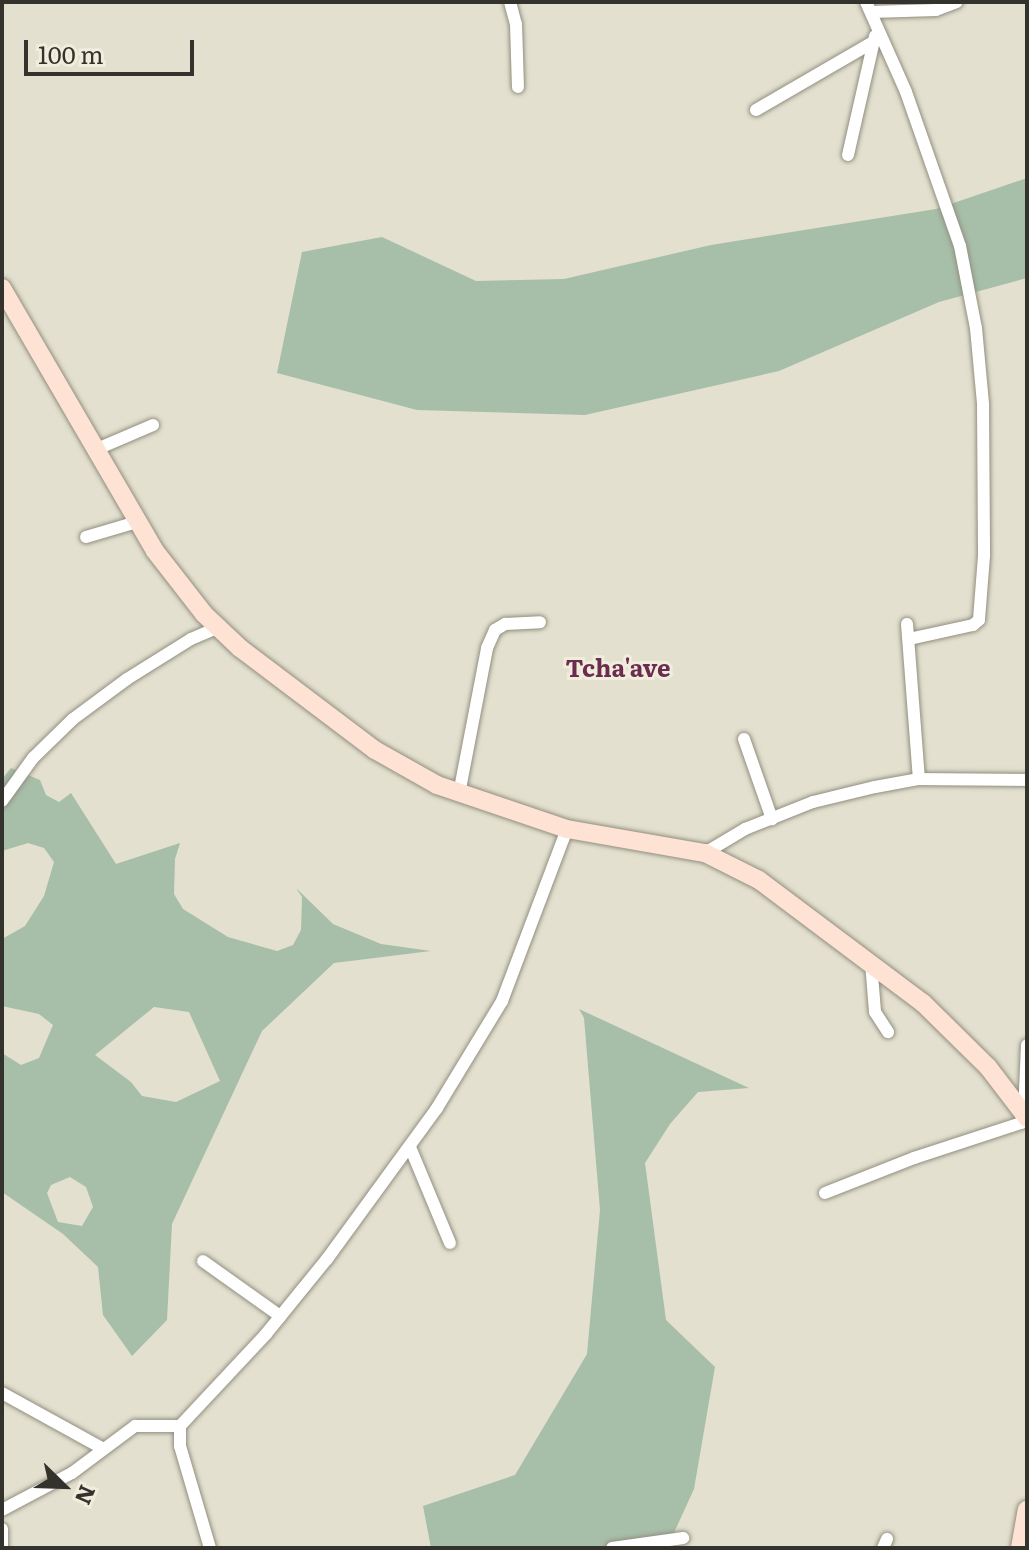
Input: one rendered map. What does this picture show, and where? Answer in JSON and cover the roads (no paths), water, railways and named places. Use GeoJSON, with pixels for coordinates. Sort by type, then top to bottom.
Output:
{"type":"FeatureCollection","features":[{"type":"Feature","properties":{"kind":"street"},"geometry":{"type":"LineString","coordinates":[[510,2],[516,24],[518,87]]}},
{"type":"Feature","properties":{"kind":"street"},"geometry":{"type":"LineString","coordinates":[[909,639],[973,625],[979,620],[984,556],[983,404],[976,328],[960,246],[906,92],[876,35],[868,7],[936,10],[957,2]]}},
{"type":"Feature","properties":{"kind":"street"},"geometry":{"type":"LineString","coordinates":[[756,110],[876,35]]}},
{"type":"Feature","properties":{"kind":"street"},"geometry":{"type":"LineString","coordinates":[[848,155],[876,35]]}},
{"type":"Feature","properties":{"kind":"street"},"geometry":{"type":"LineString","coordinates":[[2,288],[137,522],[182,587],[217,628],[375,750],[409,771],[459,794],[567,829],[705,853],[759,880],[923,1003],[960,1038],[1026,1116]]}},
{"type":"Feature","properties":{"kind":"street"},"geometry":{"type":"LineString","coordinates":[[97,449],[153,425]]}},
{"type":"Feature","properties":{"kind":"street"},"geometry":{"type":"LineString","coordinates":[[86,537],[137,522]]}},
{"type":"Feature","properties":{"kind":"street"},"geometry":{"type":"LineString","coordinates":[[459,794],[487,648],[495,630],[505,624],[540,622]]}},
{"type":"Feature","properties":{"kind":"street"},"geometry":{"type":"LineString","coordinates":[[907,624],[919,779]]}},
{"type":"Feature","properties":{"kind":"street"},"geometry":{"type":"LineString","coordinates":[[2,801],[33,758],[73,719],[127,679],[191,639],[217,628]]}},
{"type":"Feature","properties":{"kind":"street"},"geometry":{"type":"LineString","coordinates":[[744,739],[772,819]]}},
{"type":"Feature","properties":{"kind":"street"},"geometry":{"type":"LineString","coordinates":[[705,853],[726,839],[813,802],[919,779],[1027,780]]}},
{"type":"Feature","properties":{"kind":"street"},"geometry":{"type":"LineString","coordinates":[[210,1548],[180,1446],[180,1426],[280,1316],[410,1147],[502,1001],[567,829]]}},
{"type":"Feature","properties":{"kind":"street"},"geometry":{"type":"LineString","coordinates":[[871,962],[875,1012],[888,1032]]}},
{"type":"Feature","properties":{"kind":"street"},"geometry":{"type":"LineString","coordinates":[[825,1193],[914,1158],[1021,1123],[1026,1116],[1027,1045]]}},
{"type":"Feature","properties":{"kind":"street"},"geometry":{"type":"LineString","coordinates":[[410,1147],[450,1243]]}},
{"type":"Feature","properties":{"kind":"street"},"geometry":{"type":"LineString","coordinates":[[203,1261],[280,1316]]}},
{"type":"Feature","properties":{"kind":"street"},"geometry":{"type":"LineString","coordinates":[[2,1393],[104,1449]]}},
{"type":"Feature","properties":{"kind":"street"},"geometry":{"type":"LineString","coordinates":[[2,1510],[9,1502],[72,1473],[135,1426],[180,1426]]}},
{"type":"Feature","properties":{"kind":"street"},"geometry":{"type":"LineString","coordinates":[[1020,1548],[1027,1510]]}},
{"type":"Feature","properties":{"kind":"street"},"geometry":{"type":"LineString","coordinates":[[2,1529],[2,1548]]}},
{"type":"Feature","properties":{"kind":"street"},"geometry":{"type":"LineString","coordinates":[[612,1548],[683,1538]]}},
{"type":"Feature","properties":{"kind":"district","name":"Tcha'ave"},"geometry":{"type":"Point","coordinates":[618,667]}}]}
